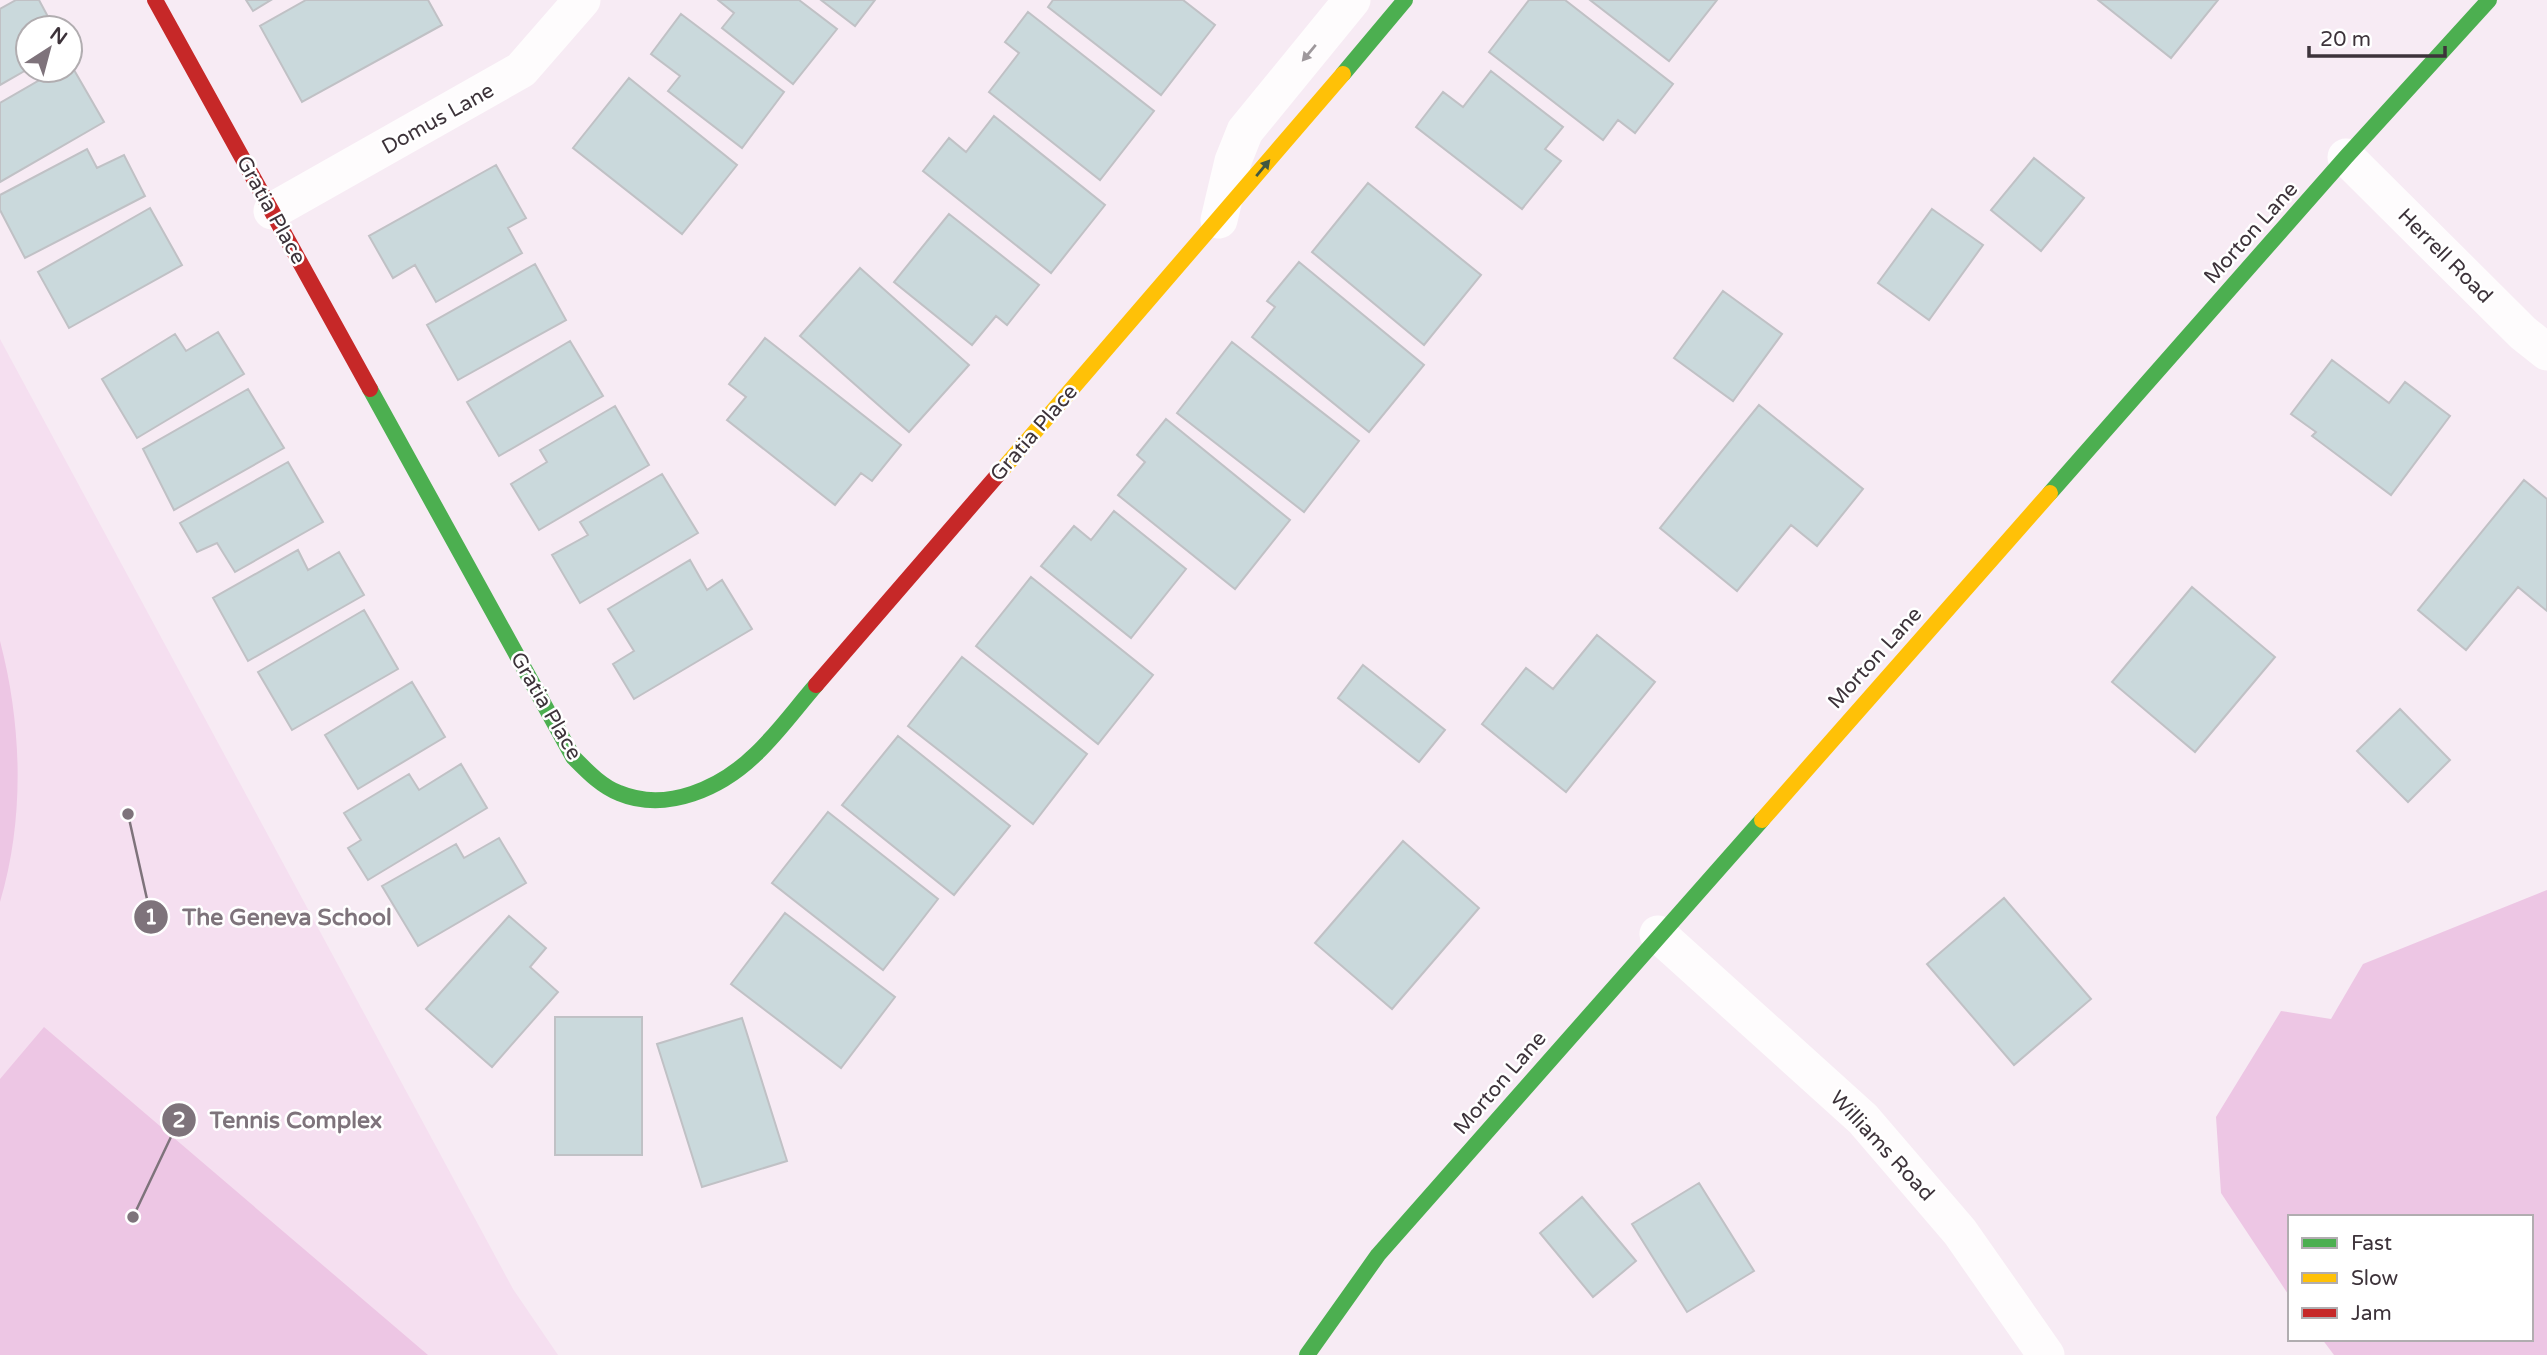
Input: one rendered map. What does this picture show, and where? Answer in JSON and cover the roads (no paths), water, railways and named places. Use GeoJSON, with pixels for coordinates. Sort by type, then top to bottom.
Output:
{"type":"FeatureCollection","features":[{"type":"Feature","properties":{"kind":"street","name":"Gratia Place"},"geometry":{"type":"LineString","coordinates":[[155,0],[573,757],[597,779],[624,795],[649,802],[676,801],[704,791],[738,770],[756,754],[1219,220],[1405,0]]}},
{"type":"Feature","properties":{"kind":"street","name":"Domus Lane"},"geometry":{"type":"LineString","coordinates":[[272,211],[521,70],[582,0]]}},
{"type":"Feature","properties":{"kind":"street","name":"Gratia Place"},"geometry":{"type":"LineString","coordinates":[[1219,220],[1233,161],[1245,131],[1352,0]]}},
{"type":"Feature","properties":{"kind":"street","name":"Morton Lane"},"geometry":{"type":"LineString","coordinates":[[1307,1355],[1378,1255],[1658,934],[2346,157],[2489,0]]}},
{"type":"Feature","properties":{"kind":"street","name":"Herrell Road"},"geometry":{"type":"LineString","coordinates":[[2346,157],[2523,333],[2547,352]]}},
{"type":"Feature","properties":{"kind":"street","name":"Williams Road"},"geometry":{"type":"LineString","coordinates":[[1658,934],[1863,1119],[1960,1232],[2046,1355]]}},
{"type":"Feature","properties":{"kind":"place","name":"The Geneva School"},"geometry":{"type":"Point","coordinates":[128,814]}},
{"type":"Feature","properties":{"kind":"place","name":"Tennis Complex"},"geometry":{"type":"Point","coordinates":[133,1217]}}]}
